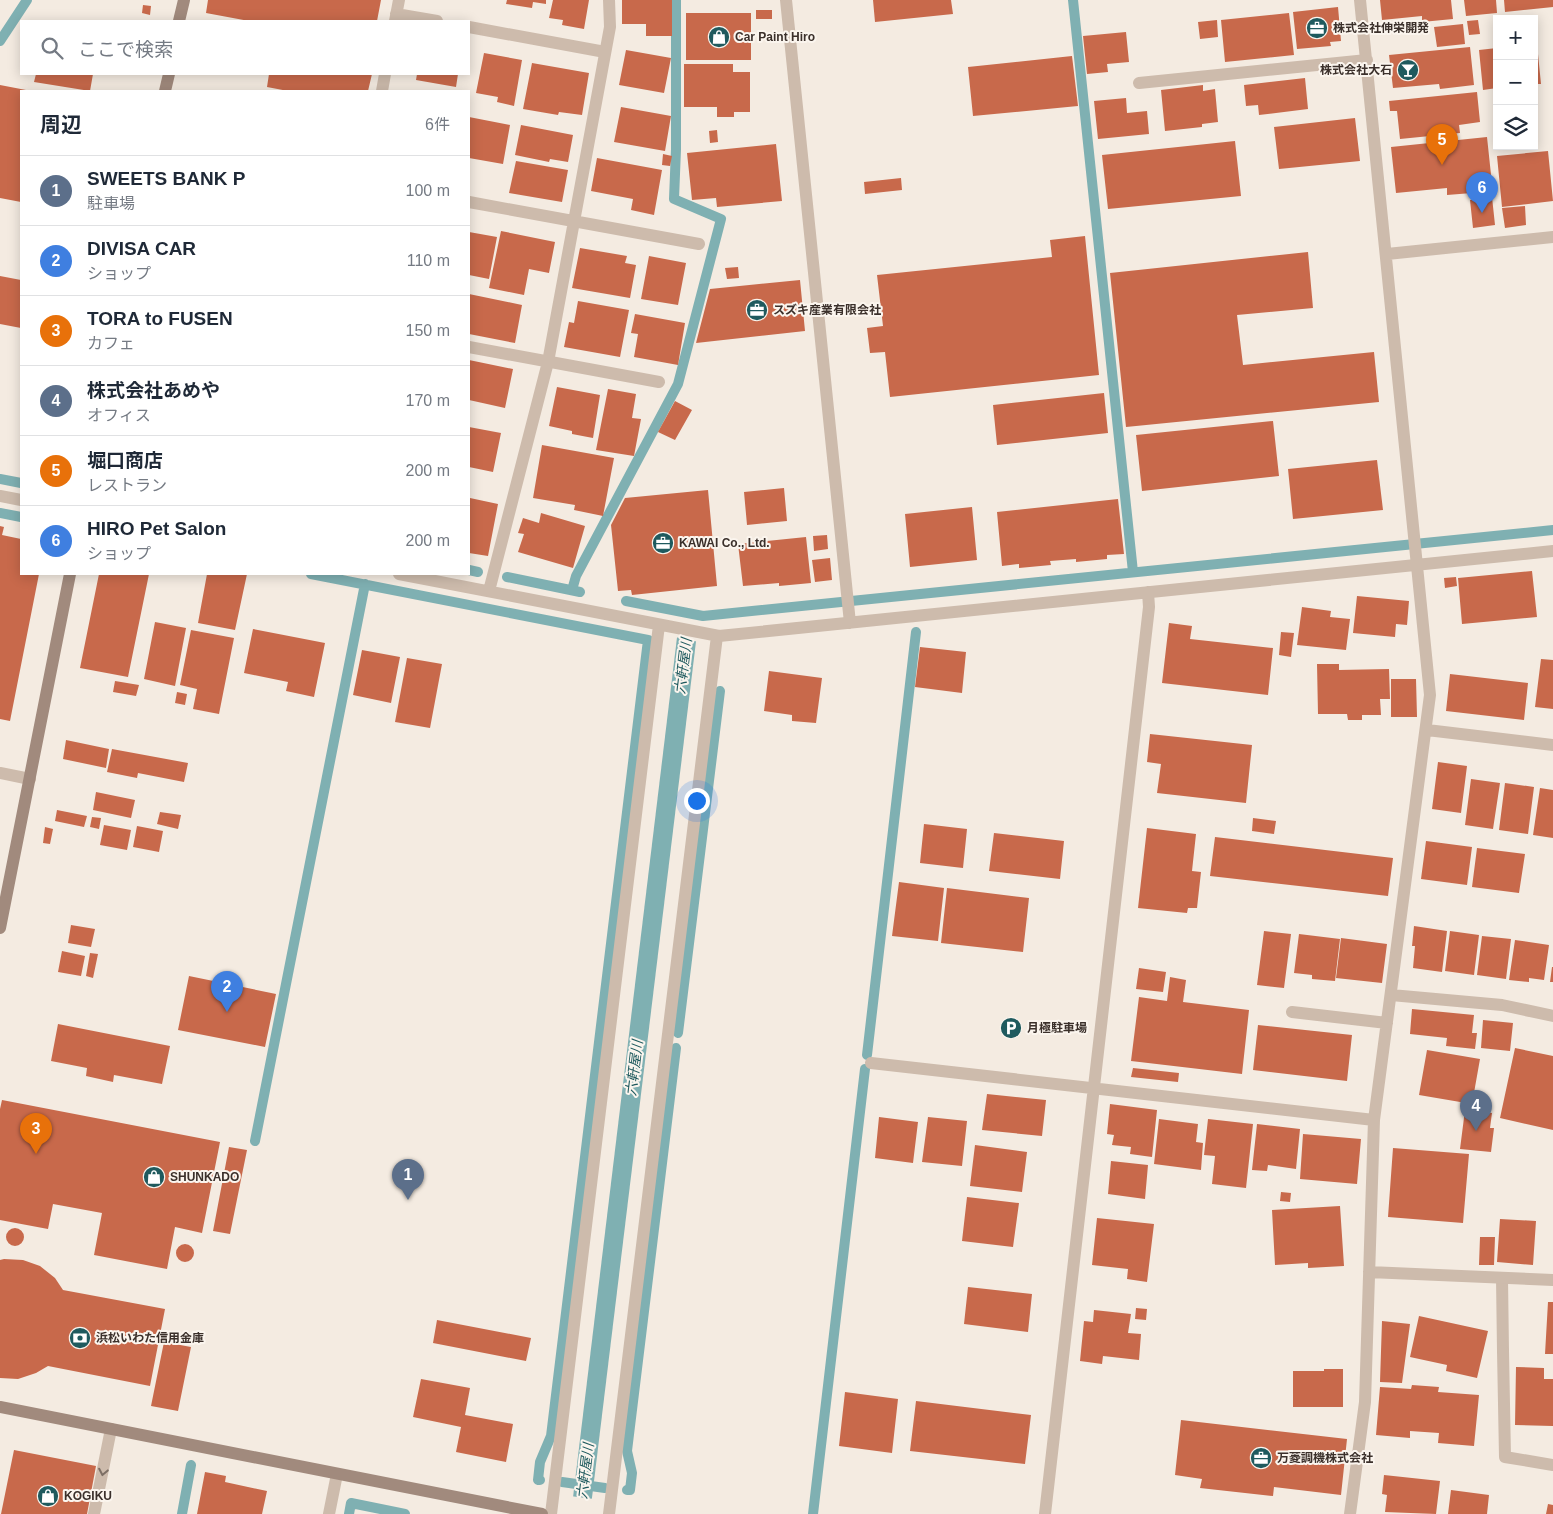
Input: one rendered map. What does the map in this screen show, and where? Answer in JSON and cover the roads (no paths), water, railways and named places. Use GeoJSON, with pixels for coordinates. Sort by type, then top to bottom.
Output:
{"type":"FeatureCollection","features":[{"type":"Feature","properties":{"kind":"street"},"geometry":{"type":"LineString","coordinates":[[179,20],[184,0]]}},
{"type":"Feature","properties":{"kind":"street"},"geometry":{"type":"LineString","coordinates":[[399,0],[396,18],[423,20]]}},
{"type":"Feature","properties":{"kind":"street"},"geometry":{"type":"LineString","coordinates":[[489,591],[548,362],[610,27],[609,0]]}},
{"type":"Feature","properties":{"kind":"street"},"geometry":{"type":"LineString","coordinates":[[786,0],[850,623]]}},
{"type":"Feature","properties":{"kind":"street"},"geometry":{"type":"LineString","coordinates":[[1350,1514],[1365,1402],[1374,1120],[1430,696],[1430,676],[1360,0]]}},
{"type":"Feature","properties":{"kind":"street"},"geometry":{"type":"LineString","coordinates":[[470,27],[605,52]]}},
{"type":"Feature","properties":{"kind":"street"},"geometry":{"type":"LineString","coordinates":[[1139,83],[1367,60]]}},
{"type":"Feature","properties":{"kind":"street"},"geometry":{"type":"LineString","coordinates":[[166,90],[169,75]]}},
{"type":"Feature","properties":{"kind":"street"},"geometry":{"type":"LineString","coordinates":[[382,90],[385,75]]}},
{"type":"Feature","properties":{"kind":"street"},"geometry":{"type":"LineString","coordinates":[[470,202],[699,244]]}},
{"type":"Feature","properties":{"kind":"street"},"geometry":{"type":"LineString","coordinates":[[1386,254],[1553,237]]}},
{"type":"Feature","properties":{"kind":"street"},"geometry":{"type":"LineString","coordinates":[[470,347],[659,382]]}},
{"type":"Feature","properties":{"kind":"street"},"geometry":{"type":"LineString","coordinates":[[0,496],[20,500]]}},
{"type":"Feature","properties":{"kind":"street"},"geometry":{"type":"LineString","coordinates":[[404,575],[713,635],[850,623],[1148,592],[1418,559],[1553,551]]}},
{"type":"Feature","properties":{"kind":"street"},"geometry":{"type":"LineString","coordinates":[[0,928],[70,575]]}},
{"type":"Feature","properties":{"kind":"street"},"geometry":{"type":"LineString","coordinates":[[1045,1514],[1149,607],[1148,592]]}},
{"type":"Feature","properties":{"kind":"street"},"geometry":{"type":"LineString","coordinates":[[551,1514],[663,625]]}},
{"type":"Feature","properties":{"kind":"street"},"geometry":{"type":"LineString","coordinates":[[609,1514],[713,635]]}},
{"type":"Feature","properties":{"kind":"street"},"geometry":{"type":"LineString","coordinates":[[1427,730],[1553,744]]}},
{"type":"Feature","properties":{"kind":"street"},"geometry":{"type":"LineString","coordinates":[[0,773],[30,779]]}},
{"type":"Feature","properties":{"kind":"street"},"geometry":{"type":"LineString","coordinates":[[1391,995],[1502,1005],[1553,1016]]}},
{"type":"Feature","properties":{"kind":"street"},"geometry":{"type":"LineString","coordinates":[[1292,1012],[1387,1023]]}},
{"type":"Feature","properties":{"kind":"street"},"geometry":{"type":"LineString","coordinates":[[871,1063],[1374,1120]]}},
{"type":"Feature","properties":{"kind":"street"},"geometry":{"type":"LineString","coordinates":[[1369,1272],[1553,1280]]}},
{"type":"Feature","properties":{"kind":"street"},"geometry":{"type":"LineString","coordinates":[[1502,1278],[1506,1457],[1553,1466]]}},
{"type":"Feature","properties":{"kind":"street"},"geometry":{"type":"LineString","coordinates":[[0,1408],[542,1514]]}},
{"type":"Feature","properties":{"kind":"street"},"geometry":{"type":"LineString","coordinates":[[94,1514],[111,1429]]}},
{"type":"Feature","properties":{"kind":"street"},"geometry":{"type":"LineString","coordinates":[[329,1514],[337,1474]]}},
{"type":"Feature","properties":{"kind":"water"},"geometry":{"type":"Polygon","coordinates":[[[679,621],[698,625],[590,1514],[571,1514],[679,621]]]}},
{"type":"Feature","properties":{"kind":"waterway"},"geometry":{"type":"LineString","coordinates":[[0,41],[27,0]]}},
{"type":"Feature","properties":{"kind":"waterway"},"geometry":{"type":"LineString","coordinates":[[572,590],[576,576],[678,384],[721,219],[674,199],[676,0]]}},
{"type":"Feature","properties":{"kind":"waterway"},"geometry":{"type":"LineString","coordinates":[[1073,0],[1133,572]]}},
{"type":"Feature","properties":{"kind":"waterway"},"geometry":{"type":"LineString","coordinates":[[0,479],[20,483]]}},
{"type":"Feature","properties":{"kind":"waterway"},"geometry":{"type":"LineString","coordinates":[[0,513],[20,517]]}},
{"type":"Feature","properties":{"kind":"waterway"},"geometry":{"type":"LineString","coordinates":[[626,601],[703,616],[1553,530]]}},
{"type":"Feature","properties":{"kind":"waterway"},"geometry":{"type":"LineString","coordinates":[[470,570],[478,572]]}},
{"type":"Feature","properties":{"kind":"waterway"},"geometry":{"type":"LineString","coordinates":[[316,575],[648,640],[551,1436],[540,1462],[538,1480],[540,1480]]}},
{"type":"Feature","properties":{"kind":"waterway"},"geometry":{"type":"LineString","coordinates":[[507,577],[580,592]]}},
{"type":"Feature","properties":{"kind":"waterway"},"geometry":{"type":"LineString","coordinates":[[255,1141],[365,584]]}},
{"type":"Feature","properties":{"kind":"waterway"},"geometry":{"type":"LineString","coordinates":[[867,1055],[916,632]]}},
{"type":"Feature","properties":{"kind":"waterway"},"geometry":{"type":"LineString","coordinates":[[678,1033],[720,691]]}},
{"type":"Feature","properties":{"kind":"waterway"},"geometry":{"type":"LineString","coordinates":[[627,1490],[630,1490],[632,1473],[627,1451],[676,1048]]}},
{"type":"Feature","properties":{"kind":"waterway"},"geometry":{"type":"LineString","coordinates":[[813,1514],[865,1069]]}},
{"type":"Feature","properties":{"kind":"waterway"},"geometry":{"type":"LineString","coordinates":[[182,1514],[191,1465]]}},
{"type":"Feature","properties":{"kind":"waterway","name":"六軒屋川"},"geometry":{"type":"LineString","coordinates":[[562,1482],[605,1488]]}},
{"type":"Feature","properties":{"kind":"waterway"},"geometry":{"type":"LineString","coordinates":[[349,1514],[351,1503],[405,1514]]}},
{"type":"Feature","properties":{"kind":"place","name":"株式会社伸栄開発"},"geometry":{"type":"Point","coordinates":[1317,28]}},
{"type":"Feature","properties":{"kind":"place","name":"Car Paint Hiro"},"geometry":{"type":"Point","coordinates":[719,37]}},
{"type":"Feature","properties":{"kind":"place","name":"株式会社大石"},"geometry":{"type":"Point","coordinates":[1408,70]}},
{"type":"Feature","properties":{"kind":"place","name":"堀口商店"},"geometry":{"type":"Point","coordinates":[1442,165]}},
{"type":"Feature","properties":{"kind":"place","name":"HIRO Pet Salon"},"geometry":{"type":"Point","coordinates":[1482,213]}},
{"type":"Feature","properties":{"kind":"place","name":"スズキ産業有限会社"},"geometry":{"type":"Point","coordinates":[757,310]}},
{"type":"Feature","properties":{"kind":"place","name":"KAWAI Co., Ltd."},"geometry":{"type":"Point","coordinates":[663,543]}},
{"type":"Feature","properties":{"kind":"place","name":"DIVISA CAR"},"geometry":{"type":"Point","coordinates":[227,1012]}},
{"type":"Feature","properties":{"kind":"place","name":"月極駐車場"},"geometry":{"type":"Point","coordinates":[1011,1028]}},
{"type":"Feature","properties":{"kind":"place","name":"株式会社あめや"},"geometry":{"type":"Point","coordinates":[1476,1131]}},
{"type":"Feature","properties":{"kind":"place","name":"TORA to FUSEN"},"geometry":{"type":"Point","coordinates":[36,1154]}},
{"type":"Feature","properties":{"kind":"place","name":"SHUNKADO"},"geometry":{"type":"Point","coordinates":[154,1177]}},
{"type":"Feature","properties":{"kind":"place","name":"SWEETS BANK P"},"geometry":{"type":"Point","coordinates":[408,1200]}},
{"type":"Feature","properties":{"kind":"place","name":"浜松いわた信用金庫"},"geometry":{"type":"Point","coordinates":[80,1338]}},
{"type":"Feature","properties":{"kind":"place","name":"万菱調機株式会社"},"geometry":{"type":"Point","coordinates":[1261,1458]}},
{"type":"Feature","properties":{"kind":"place","name":"KOGIKU"},"geometry":{"type":"Point","coordinates":[48,1496]}}]}
